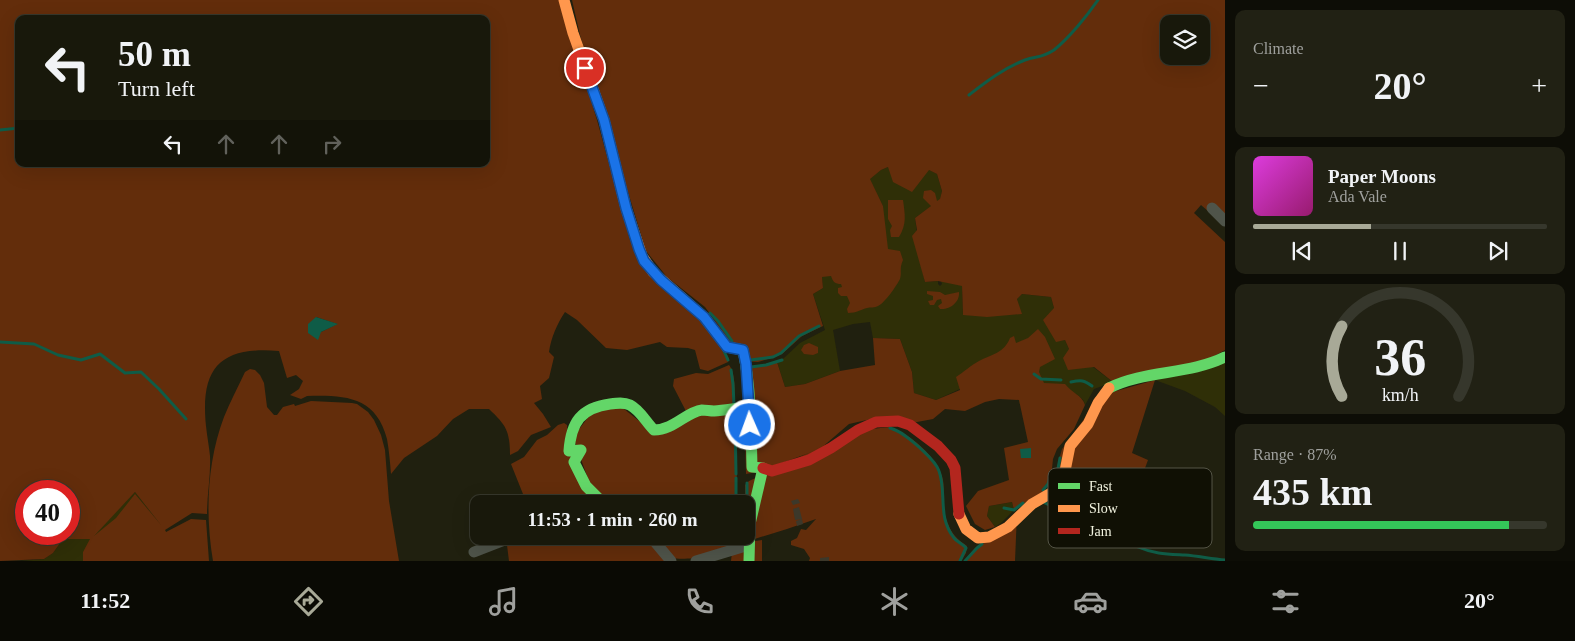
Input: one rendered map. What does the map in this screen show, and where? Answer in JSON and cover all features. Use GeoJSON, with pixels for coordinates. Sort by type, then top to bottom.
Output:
{"type":"FeatureCollection","features":[{"type":"Feature","properties":{"kind":"street"},"geometry":{"type":"LineString","coordinates":[[564,0],[573,33],[604,120],[626,208],[644,261],[657,276],[704,317],[727,347],[743,350],[750,407],[752,467],[772,471],[809,460],[858,430],[876,422],[898,421],[910,425],[938,446],[951,460],[955,468],[958,513],[966,529],[978,538],[990,537],[1008,527],[1032,504],[1048,495]]}},
{"type":"Feature","properties":{"kind":"street"},"geometry":{"type":"LineString","coordinates":[[1212,208],[1225,221]]}},
{"type":"Feature","properties":{"kind":"street"},"geometry":{"type":"LineString","coordinates":[[1066,468],[1070,446],[1088,424],[1109,386],[1154,375],[1186,370],[1225,357]]}},
{"type":"Feature","properties":{"kind":"street"},"geometry":{"type":"LineString","coordinates":[[595,495],[586,486],[574,462],[580,450],[569,451],[573,425],[588,411],[605,405],[629,404],[654,430],[661,430],[702,410],[711,411],[750,407]]}},
{"type":"Feature","properties":{"kind":"street"},"geometry":{"type":"LineString","coordinates":[[755,504],[764,468]]}},
{"type":"Feature","properties":{"kind":"street"},"geometry":{"type":"LineString","coordinates":[[474,552],[492,545]]}},
{"type":"Feature","properties":{"kind":"street"},"geometry":{"type":"LineString","coordinates":[[658,545],[671,561]]}},
{"type":"Feature","properties":{"kind":"street"},"geometry":{"type":"LineString","coordinates":[[696,561],[749,545],[749,561]]}},
{"type":"Feature","properties":{"kind":"shaded area"},"geometry":{"type":"Polygon","coordinates":[[[0,0],[560,0],[597,120],[630,240],[719,340],[729,359],[728,362],[708,371],[700,369],[695,350],[667,347],[660,342],[627,350],[606,348],[577,320],[565,312],[551,342],[549,352],[554,357],[549,378],[540,386],[542,399],[534,403],[551,427],[531,435],[518,451],[510,455],[508,434],[503,424],[489,409],[469,409],[453,419],[437,436],[404,458],[391,474],[387,439],[382,425],[367,406],[357,401],[334,396],[307,396],[301,399],[290,395],[299,389],[303,381],[296,375],[287,378],[279,351],[259,350],[242,352],[218,364],[211,375],[207,389],[205,406],[210,463],[207,514],[192,513],[165,530],[166,532],[191,519],[206,520],[209,561],[83,561],[83,552],[90,539],[80,539],[80,480],[15,480],[15,545],[59,545],[53,553],[44,559],[0,561],[0,0]],[[316,317],[321,332],[337,324],[316,317]],[[135,492],[94,536],[116,518],[135,494],[161,525],[135,492]]]}},
{"type":"Feature","properties":{"kind":"shaded area"},"geometry":{"type":"Polygon","coordinates":[[[572,0],[1225,0],[1225,226],[1201,205],[1194,213],[1225,242],[1225,350],[1209,359],[1113,382],[1094,367],[1068,370],[1063,358],[1069,349],[1065,340],[1056,342],[1043,320],[1054,308],[1051,297],[1022,294],[1017,299],[1022,314],[987,317],[963,315],[962,286],[938,281],[925,282],[912,236],[917,230],[915,218],[931,206],[923,198],[924,191],[931,190],[935,193],[937,201],[940,199],[942,191],[937,174],[929,170],[912,192],[893,182],[888,167],[870,179],[883,206],[888,249],[900,251],[903,260],[900,279],[884,301],[877,307],[848,313],[847,309],[850,303],[847,296],[841,296],[838,293],[838,288],[842,287],[841,284],[834,282],[831,276],[822,277],[823,288],[813,294],[823,326],[802,336],[782,354],[758,362],[744,361],[705,307],[667,277],[646,251],[580,35],[572,0]]]}},
{"type":"Feature","properties":{"kind":"shaded area"},"geometry":{"type":"Polygon","coordinates":[[[888,167],[929,170],[937,174],[942,191],[940,200],[915,218],[925,282],[938,281],[940,286],[942,284],[941,281],[962,285],[963,315],[1021,314],[1017,299],[1022,294],[1051,297],[1054,308],[1056,341],[1065,340],[1069,349],[1113,382],[1094,389],[1085,405],[1079,396],[1072,392],[1020,405],[1012,365],[936,400],[914,393],[912,372],[900,339],[873,338],[870,322],[853,324],[833,330],[840,371],[805,384],[785,387],[777,362],[800,343],[825,330],[813,294],[823,288],[819,249],[883,206],[869,179],[888,167]]]}},
{"type":"Feature","properties":{"kind":"shaded area"},"geometry":{"type":"Polygon","coordinates":[[[888,200],[903,200],[905,215],[902,232],[899,237],[891,237],[890,230],[892,226],[888,219],[888,200]]]}},
{"type":"Feature","properties":{"kind":"shaded area"},"geometry":{"type":"Polygon","coordinates":[[[927,291],[940,292],[945,295],[959,292],[959,296],[954,305],[940,309],[938,306],[942,303],[941,299],[937,300],[934,305],[930,305],[928,301],[933,300],[933,296],[927,294],[927,291]]]}},
{"type":"Feature","properties":{"kind":"shaded area"},"geometry":{"type":"Polygon","coordinates":[[[316,317],[338,324],[321,332],[318,340],[308,333],[308,324],[316,317]]]}},
{"type":"Feature","properties":{"kind":"shaded area"},"geometry":{"type":"Polygon","coordinates":[[[1038,329],[1045,337],[1055,359],[1040,367],[1039,372],[1044,383],[1065,384],[1082,399],[1085,405],[1074,429],[1057,449],[1052,468],[1048,468],[1048,484],[1045,490],[1014,510],[1012,502],[989,506],[987,516],[995,527],[985,530],[975,524],[966,506],[978,491],[1009,480],[1004,448],[1028,442],[1019,400],[999,399],[985,402],[965,411],[945,409],[933,419],[901,425],[871,419],[849,424],[820,449],[757,472],[746,474],[744,393],[747,367],[777,362],[785,387],[805,384],[840,371],[875,365],[873,338],[900,339],[912,372],[914,393],[936,400],[960,390],[956,377],[976,363],[1001,350],[1010,338],[1014,336],[1016,343],[1028,338],[1038,329]]]}},
{"type":"Feature","properties":{"kind":"shaded area"},"geometry":{"type":"Polygon","coordinates":[[[809,343],[818,347],[818,353],[813,355],[804,354],[801,350],[804,345],[809,343]]]}},
{"type":"Feature","properties":{"kind":"shaded area"},"geometry":{"type":"Polygon","coordinates":[[[1225,360],[1225,416],[1215,407],[1185,391],[1155,380],[1225,360]]]}},
{"type":"Feature","properties":{"kind":"shaded area"},"geometry":{"type":"Polygon","coordinates":[[[729,365],[732,369],[734,380],[735,410],[688,415],[673,386],[674,379],[696,373],[708,374],[729,365]]]}},
{"type":"Feature","properties":{"kind":"shaded area"},"geometry":{"type":"Polygon","coordinates":[[[250,369],[255,370],[260,375],[264,383],[267,407],[274,415],[277,415],[283,407],[294,404],[295,406],[311,401],[352,403],[357,404],[368,412],[381,435],[385,450],[389,501],[399,561],[213,561],[208,507],[214,452],[226,411],[245,372],[250,369]]]}},
{"type":"Feature","properties":{"kind":"shaded area"},"geometry":{"type":"Polygon","coordinates":[[[1155,380],[1132,453],[1148,460],[1145,468],[1057,468],[1062,449],[1084,419],[1095,397],[1155,380]]]}},
{"type":"Feature","properties":{"kind":"shaded area"},"geometry":{"type":"Polygon","coordinates":[[[619,405],[653,432],[693,415],[736,415],[737,495],[600,495],[591,487],[573,437],[593,411],[619,405]]]}},
{"type":"Feature","properties":{"kind":"shaded area"},"geometry":{"type":"Polygon","coordinates":[[[564,423],[567,425],[568,438],[595,495],[523,495],[511,464],[524,457],[537,440],[547,435],[558,425],[564,423]]]}},
{"type":"Feature","properties":{"kind":"shaded area"},"geometry":{"type":"Polygon","coordinates":[[[889,427],[914,440],[929,455],[936,464],[943,480],[946,519],[954,534],[967,546],[966,553],[961,561],[809,561],[810,558],[804,549],[791,545],[791,541],[797,538],[801,529],[806,530],[816,519],[755,539],[755,495],[745,495],[745,485],[749,481],[855,431],[889,427]]]}},
{"type":"Feature","properties":{"kind":"shaded area"},"geometry":{"type":"Polygon","coordinates":[[[1031,448],[1031,458],[1021,458],[1020,449],[1031,448]]]}},
{"type":"Feature","properties":{"kind":"shaded area"},"geometry":{"type":"Polygon","coordinates":[[[135,492],[165,530],[172,542],[152,561],[21,561],[44,559],[53,553],[59,545],[80,545],[80,539],[90,539],[135,492]]]}},
{"type":"Feature","properties":{"kind":"shaded area"},"geometry":{"type":"Polygon","coordinates":[[[1012,502],[1014,510],[995,527],[987,516],[989,506],[1012,502]]]}},
{"type":"Feature","properties":{"kind":"shaded area"},"geometry":{"type":"Polygon","coordinates":[[[1017,513],[1015,561],[964,561],[975,548],[1017,513]]]}},
{"type":"Feature","properties":{"kind":"shaded area"},"geometry":{"type":"Polygon","coordinates":[[[762,540],[762,561],[731,561],[732,552],[678,559],[673,558],[661,545],[736,545],[736,550],[744,545],[755,545],[755,541],[762,540]]]}},
{"type":"Feature","properties":{"kind":"shaded area"},"geometry":{"type":"Polygon","coordinates":[[[507,545],[653,545],[666,561],[509,561],[507,545]]]}},
{"type":"Feature","properties":{"kind":"building"},"geometry":{"type":"Polygon","coordinates":[[[798,499],[800,503],[793,505],[791,501],[798,499]]]}},
{"type":"Feature","properties":{"kind":"building"},"geometry":{"type":"Polygon","coordinates":[[[799,507],[802,519],[795,520],[793,509],[799,507]]]}},
{"type":"Feature","properties":{"kind":"building"},"geometry":{"type":"Polygon","coordinates":[[[802,519],[803,524],[797,526],[796,521],[802,519]]]}},
{"type":"Feature","properties":{"kind":"building"},"geometry":{"type":"Polygon","coordinates":[[[829,557],[829,561],[820,561],[820,558],[829,557]]]}},
{"type":"Feature","properties":{"kind":"waterway"},"geometry":{"type":"LineString","coordinates":[[969,95],[1010,67],[1054,50],[1078,26],[1098,0]]}},
{"type":"Feature","properties":{"kind":"waterway"},"geometry":{"type":"LineString","coordinates":[[0,130],[15,128]]}},
{"type":"Feature","properties":{"kind":"waterway"},"geometry":{"type":"LineString","coordinates":[[710,313],[732,341]]}},
{"type":"Feature","properties":{"kind":"waterway"},"geometry":{"type":"LineString","coordinates":[[750,360],[773,357],[781,353],[799,336],[819,326]]}},
{"type":"Feature","properties":{"kind":"waterway"},"geometry":{"type":"LineString","coordinates":[[0,342],[34,344],[58,355],[81,360],[100,354],[125,373],[141,372],[186,419]]}},
{"type":"Feature","properties":{"kind":"waterway"},"geometry":{"type":"LineString","coordinates":[[724,351],[728,360]]}},
{"type":"Feature","properties":{"kind":"waterway"},"geometry":{"type":"LineString","coordinates":[[751,367],[782,360]]}},
{"type":"Feature","properties":{"kind":"waterway"},"geometry":{"type":"LineString","coordinates":[[731,370],[734,405]]}},
{"type":"Feature","properties":{"kind":"waterway"},"geometry":{"type":"LineString","coordinates":[[1034,374],[1041,379],[1061,380]]}},
{"type":"Feature","properties":{"kind":"waterway"},"geometry":{"type":"LineString","coordinates":[[1071,382],[1082,381],[1092,386]]}},
{"type":"Feature","properties":{"kind":"waterway"},"geometry":{"type":"LineString","coordinates":[[735,419],[736,474]]}},
{"type":"Feature","properties":{"kind":"waterway"},"geometry":{"type":"LineString","coordinates":[[890,428],[902,433],[913,442],[938,468],[946,522],[954,538],[966,548],[960,561]]}},
{"type":"Feature","properties":{"kind":"waterway"},"geometry":{"type":"LineString","coordinates":[[1058,468],[1060,458]]}},
{"type":"Feature","properties":{"kind":"waterway"},"geometry":{"type":"LineString","coordinates":[[736,478],[736,495]]}},
{"type":"Feature","properties":{"kind":"waterway"},"geometry":{"type":"LineString","coordinates":[[747,483],[747,495]]}},
{"type":"Feature","properties":{"kind":"waterway"},"geometry":{"type":"LineString","coordinates":[[1043,490],[1048,484]]}},
{"type":"Feature","properties":{"kind":"waterway"},"geometry":{"type":"LineString","coordinates":[[1043,502],[1048,504]]}},
{"type":"Feature","properties":{"kind":"waterway"},"geometry":{"type":"LineString","coordinates":[[1004,508],[1014,510],[1023,503]]}},
{"type":"Feature","properties":{"kind":"waterway"},"geometry":{"type":"LineString","coordinates":[[965,561],[982,544]]}},
{"type":"Feature","properties":{"kind":"waterway"},"geometry":{"type":"LineString","coordinates":[[1141,548],[1161,553],[1225,560]]}},
{"type":"Feature","properties":{"kind":"traffic: fast"},"geometry":{"type":"LineString","coordinates":[[727,347],[743,350],[749,393],[752,467],[763,468],[750,524],[749,561]]}},
{"type":"Feature","properties":{"kind":"traffic: fast"},"geometry":{"type":"LineString","coordinates":[[1109,388],[1137,378],[1197,367],[1225,357]]}},
{"type":"Feature","properties":{"kind":"traffic: fast"},"geometry":{"type":"LineString","coordinates":[[595,495],[586,486],[574,462],[581,450],[569,451],[575,424],[579,418],[592,409],[615,403],[625,403],[637,410],[654,430],[668,427],[696,411],[750,407]]}},
{"type":"Feature","properties":{"kind":"traffic: slow"},"geometry":{"type":"LineString","coordinates":[[564,0],[573,33],[604,120],[626,208],[642,256],[653,272],[704,317],[727,347]]}},
{"type":"Feature","properties":{"kind":"traffic: slow"},"geometry":{"type":"LineString","coordinates":[[1066,468],[1070,446],[1088,424],[1098,403],[1109,388]]}},
{"type":"Feature","properties":{"kind":"traffic: slow"},"geometry":{"type":"LineString","coordinates":[[959,514],[966,529],[978,538],[989,537],[1008,527],[1032,504],[1048,495]]}},
{"type":"Feature","properties":{"kind":"traffic: jam"},"geometry":{"type":"LineString","coordinates":[[763,468],[772,471],[809,460],[858,430],[876,422],[898,421],[910,425],[938,446],[951,460],[955,468],[959,514]]}},
{"type":"Feature","properties":{"kind":"route"},"geometry":{"type":"LineString","coordinates":[[585,68],[604,120],[626,208],[644,261],[661,280],[704,317],[727,347],[743,350],[746,364],[750,425]]}}]}
